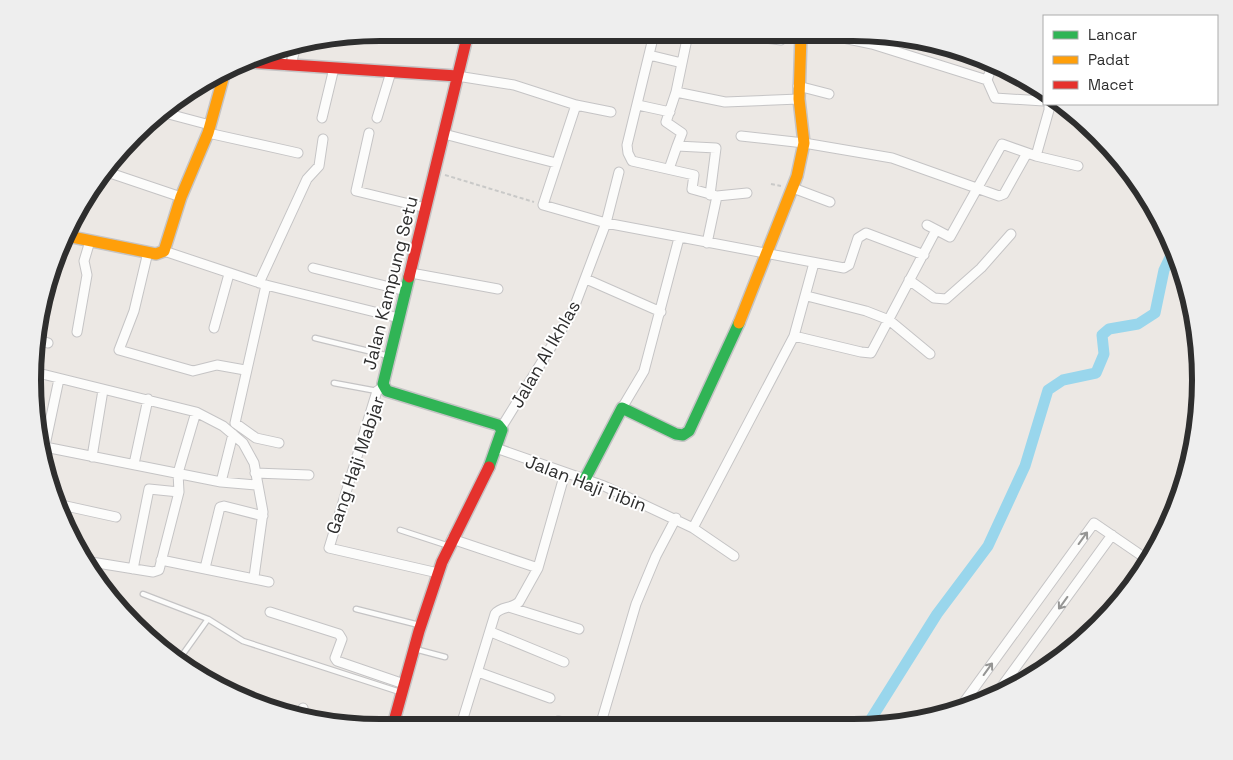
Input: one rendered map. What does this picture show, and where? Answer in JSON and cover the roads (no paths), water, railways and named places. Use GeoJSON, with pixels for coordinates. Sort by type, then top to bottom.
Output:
{"type":"FeatureCollection","features":[{"type":"Feature","properties":{"kind":"street","name":"Jalan Kampung Setu"},"geometry":{"type":"LineString","coordinates":[[466,41],[390,356],[380,389],[502,428]]}},
{"type":"Feature","properties":{"kind":"street"},"geometry":{"type":"LineString","coordinates":[[652,41],[627,145],[629,158],[632,161],[694,175],[692,189],[714,195],[748,193]]}},
{"type":"Feature","properties":{"kind":"street"},"geometry":{"type":"LineString","coordinates":[[669,169],[682,133],[667,125],[687,41]]}},
{"type":"Feature","properties":{"kind":"street"},"geometry":{"type":"LineString","coordinates":[[622,408],[676,434],[683,435],[689,431],[741,320],[793,188],[804,143],[798,86],[801,41]]}},
{"type":"Feature","properties":{"kind":"street"},"geometry":{"type":"LineString","coordinates":[[859,41],[987,80]]}},
{"type":"Feature","properties":{"kind":"street"},"geometry":{"type":"LineString","coordinates":[[286,64],[292,53]]}},
{"type":"Feature","properties":{"kind":"street"},"geometry":{"type":"LineString","coordinates":[[285,55],[286,64]]}},
{"type":"Feature","properties":{"kind":"street"},"geometry":{"type":"LineString","coordinates":[[648,56],[682,63]]}},
{"type":"Feature","properties":{"kind":"street"},"geometry":{"type":"LineString","coordinates":[[261,63],[457,76],[514,85],[576,105],[611,112]]}},
{"type":"Feature","properties":{"kind":"street"},"geometry":{"type":"LineString","coordinates":[[322,118],[334,68]]}},
{"type":"Feature","properties":{"kind":"street"},"geometry":{"type":"LineString","coordinates":[[990,70],[987,80],[996,98],[1043,101]]}},
{"type":"Feature","properties":{"kind":"street"},"geometry":{"type":"LineString","coordinates":[[377,118],[390,72]]}},
{"type":"Feature","properties":{"kind":"street"},"geometry":{"type":"LineString","coordinates":[[73,237],[159,254],[164,251],[181,197],[209,129],[223,80]]}},
{"type":"Feature","properties":{"kind":"street"},"geometry":{"type":"LineString","coordinates":[[798,86],[829,94]]}},
{"type":"Feature","properties":{"kind":"street"},"geometry":{"type":"LineString","coordinates":[[676,92],[725,102],[799,100]]}},
{"type":"Feature","properties":{"kind":"street"},"geometry":{"type":"LineString","coordinates":[[576,105],[543,205],[606,223],[814,263],[847,267],[858,238],[866,233],[924,255]]}},
{"type":"Feature","properties":{"kind":"street"},"geometry":{"type":"LineString","coordinates":[[638,105],[670,112]]}},
{"type":"Feature","properties":{"kind":"street"},"geometry":{"type":"LineString","coordinates":[[741,136],[804,143],[892,158],[977,187],[996,196],[1004,194],[1031,155],[1049,110],[1049,105]]}},
{"type":"Feature","properties":{"kind":"street"},"geometry":{"type":"LineString","coordinates":[[169,115],[209,129],[298,154]]}},
{"type":"Feature","properties":{"kind":"street"},"geometry":{"type":"LineString","coordinates":[[369,133],[356,191],[426,208]]}},
{"type":"Feature","properties":{"kind":"street"},"geometry":{"type":"LineString","coordinates":[[444,134],[556,163]]}},
{"type":"Feature","properties":{"kind":"street"},"geometry":{"type":"LineString","coordinates":[[279,443],[256,438],[235,423],[262,284],[307,179],[320,166],[323,139]]}},
{"type":"Feature","properties":{"kind":"street"},"geometry":{"type":"LineString","coordinates":[[794,336],[871,353],[924,255],[932,228],[950,238],[1000,145],[1004,144],[1031,155],[1078,166]]}},
{"type":"Feature","properties":{"kind":"street"},"geometry":{"type":"LineString","coordinates":[[677,146],[716,148],[714,195],[706,243]]}},
{"type":"Feature","properties":{"kind":"street","name":"Jalan Al Ikhlas"},"geometry":{"type":"LineString","coordinates":[[502,428],[567,323],[586,280],[606,223],[619,172]]}},
{"type":"Feature","properties":{"kind":"street"},"geometry":{"type":"LineString","coordinates":[[111,174],[181,197]]}},
{"type":"Feature","properties":{"kind":"street"},"geometry":{"type":"LineString","coordinates":[[793,188],[830,202]]}},
{"type":"Feature","properties":{"kind":"street"},"geometry":{"type":"LineString","coordinates":[[909,280],[934,298],[946,299],[981,268],[1011,234]]}},
{"type":"Feature","properties":{"kind":"street"},"geometry":{"type":"LineString","coordinates":[[585,479],[622,408],[644,371],[679,238]]}},
{"type":"Feature","properties":{"kind":"street"},"geometry":{"type":"LineString","coordinates":[[77,332],[87,275],[84,262],[90,241]]}},
{"type":"Feature","properties":{"kind":"street"},"geometry":{"type":"LineString","coordinates":[[164,251],[262,284],[399,318]]}},
{"type":"Feature","properties":{"kind":"street"},"geometry":{"type":"LineString","coordinates":[[148,252],[134,311],[118,350],[193,370],[218,365],[245,370]]}},
{"type":"Feature","properties":{"kind":"street"},"geometry":{"type":"LineString","coordinates":[[693,528],[794,336],[807,296],[814,263]]}},
{"type":"Feature","properties":{"kind":"street"},"geometry":{"type":"LineString","coordinates":[[313,268],[406,291]]}},
{"type":"Feature","properties":{"kind":"street"},"geometry":{"type":"LineString","coordinates":[[410,273],[498,289]]}},
{"type":"Feature","properties":{"kind":"street"},"geometry":{"type":"LineString","coordinates":[[214,328],[229,274]]}},
{"type":"Feature","properties":{"kind":"street"},"geometry":{"type":"LineString","coordinates":[[586,280],[661,312]]}},
{"type":"Feature","properties":{"kind":"street"},"geometry":{"type":"LineString","coordinates":[[807,296],[866,311],[889,320],[930,354]]}},
{"type":"Feature","properties":{"kind":"street"},"geometry":{"type":"LineString","coordinates":[[41,374],[196,412],[223,426],[232,434],[250,454],[263,516],[254,577]]}},
{"type":"Feature","properties":{"kind":"street"},"geometry":{"type":"LineString","coordinates":[[46,437],[59,378]]}},
{"type":"Feature","properties":{"kind":"street","name":"Gang Haji Mabjar"},"geometry":{"type":"LineString","coordinates":[[380,389],[328,545],[331,550],[438,574]]}},
{"type":"Feature","properties":{"kind":"street"},"geometry":{"type":"LineString","coordinates":[[92,457],[103,390]]}},
{"type":"Feature","properties":{"kind":"street"},"geometry":{"type":"LineString","coordinates":[[134,464],[148,400]]}},
{"type":"Feature","properties":{"kind":"street"},"geometry":{"type":"LineString","coordinates":[[95,563],[156,572],[162,560],[179,492],[178,473],[196,412]]}},
{"type":"Feature","properties":{"kind":"street"},"geometry":{"type":"LineString","coordinates":[[395,719],[420,626],[438,574],[450,543],[496,448],[502,428]]}},
{"type":"Feature","properties":{"kind":"street"},"geometry":{"type":"LineString","coordinates":[[221,482],[232,434]]}},
{"type":"Feature","properties":{"kind":"street","name":"Jalan Haji Tibin"},"geometry":{"type":"LineString","coordinates":[[496,448],[585,479],[676,518],[734,556]]}},
{"type":"Feature","properties":{"kind":"street"},"geometry":{"type":"LineString","coordinates":[[49,450],[134,464],[221,482],[256,485]]}},
{"type":"Feature","properties":{"kind":"street"},"geometry":{"type":"LineString","coordinates":[[463,719],[497,611],[519,602],[538,568],[565,473]]}},
{"type":"Feature","properties":{"kind":"street"},"geometry":{"type":"LineString","coordinates":[[255,474],[309,475]]}},
{"type":"Feature","properties":{"kind":"street"},"geometry":{"type":"LineString","coordinates":[[133,569],[149,489],[179,492]]}},
{"type":"Feature","properties":{"kind":"street"},"geometry":{"type":"LineString","coordinates":[[65,506],[116,517]]}},
{"type":"Feature","properties":{"kind":"street"},"geometry":{"type":"LineString","coordinates":[[205,568],[220,507],[224,506],[263,516]]}},
{"type":"Feature","properties":{"kind":"street"},"geometry":{"type":"LineString","coordinates":[[602,719],[636,604],[656,556],[676,518]]}},
{"type":"Feature","properties":{"kind":"street"},"geometry":{"type":"LineString","coordinates":[[966,700],[1094,523],[1142,556]]}},
{"type":"Feature","properties":{"kind":"street"},"geometry":{"type":"LineString","coordinates":[[1004,683],[1112,535]]}},
{"type":"Feature","properties":{"kind":"street"},"geometry":{"type":"LineString","coordinates":[[450,543],[538,568]]}},
{"type":"Feature","properties":{"kind":"street"},"geometry":{"type":"LineString","coordinates":[[162,560],[254,577],[269,582]]}},
{"type":"Feature","properties":{"kind":"street"},"geometry":{"type":"LineString","coordinates":[[508,607],[580,629]]}},
{"type":"Feature","properties":{"kind":"street"},"geometry":{"type":"LineString","coordinates":[[270,612],[339,634],[342,639],[335,658],[337,661],[403,688]]}},
{"type":"Feature","properties":{"kind":"street"},"geometry":{"type":"LineString","coordinates":[[491,632],[564,662]]}},
{"type":"Feature","properties":{"kind":"street"},"geometry":{"type":"LineString","coordinates":[[478,672],[550,698]]}},
{"type":"Feature","properties":{"kind":"lane"},"geometry":{"type":"LineString","coordinates":[[315,338],[390,356]]}},
{"type":"Feature","properties":{"kind":"lane"},"geometry":{"type":"LineString","coordinates":[[334,383],[380,389]]}},
{"type":"Feature","properties":{"kind":"lane"},"geometry":{"type":"LineString","coordinates":[[400,530],[450,543]]}},
{"type":"Feature","properties":{"kind":"lane"},"geometry":{"type":"LineString","coordinates":[[143,594],[208,619],[243,641],[403,688]]}},
{"type":"Feature","properties":{"kind":"lane"},"geometry":{"type":"LineString","coordinates":[[356,609],[420,626]]}},
{"type":"Feature","properties":{"kind":"lane"},"geometry":{"type":"LineString","coordinates":[[182,655],[208,619]]}},
{"type":"Feature","properties":{"kind":"lane"},"geometry":{"type":"LineString","coordinates":[[414,648],[445,657]]}},
{"type":"Feature","properties":{"kind":"waterway"},"geometry":{"type":"LineString","coordinates":[[872,718],[937,614],[988,546],[1025,466],[1048,390],[1063,380],[1096,373],[1104,354],[1102,335],[1109,329],[1138,324],[1155,313],[1164,270],[1169,259]]}}]}
